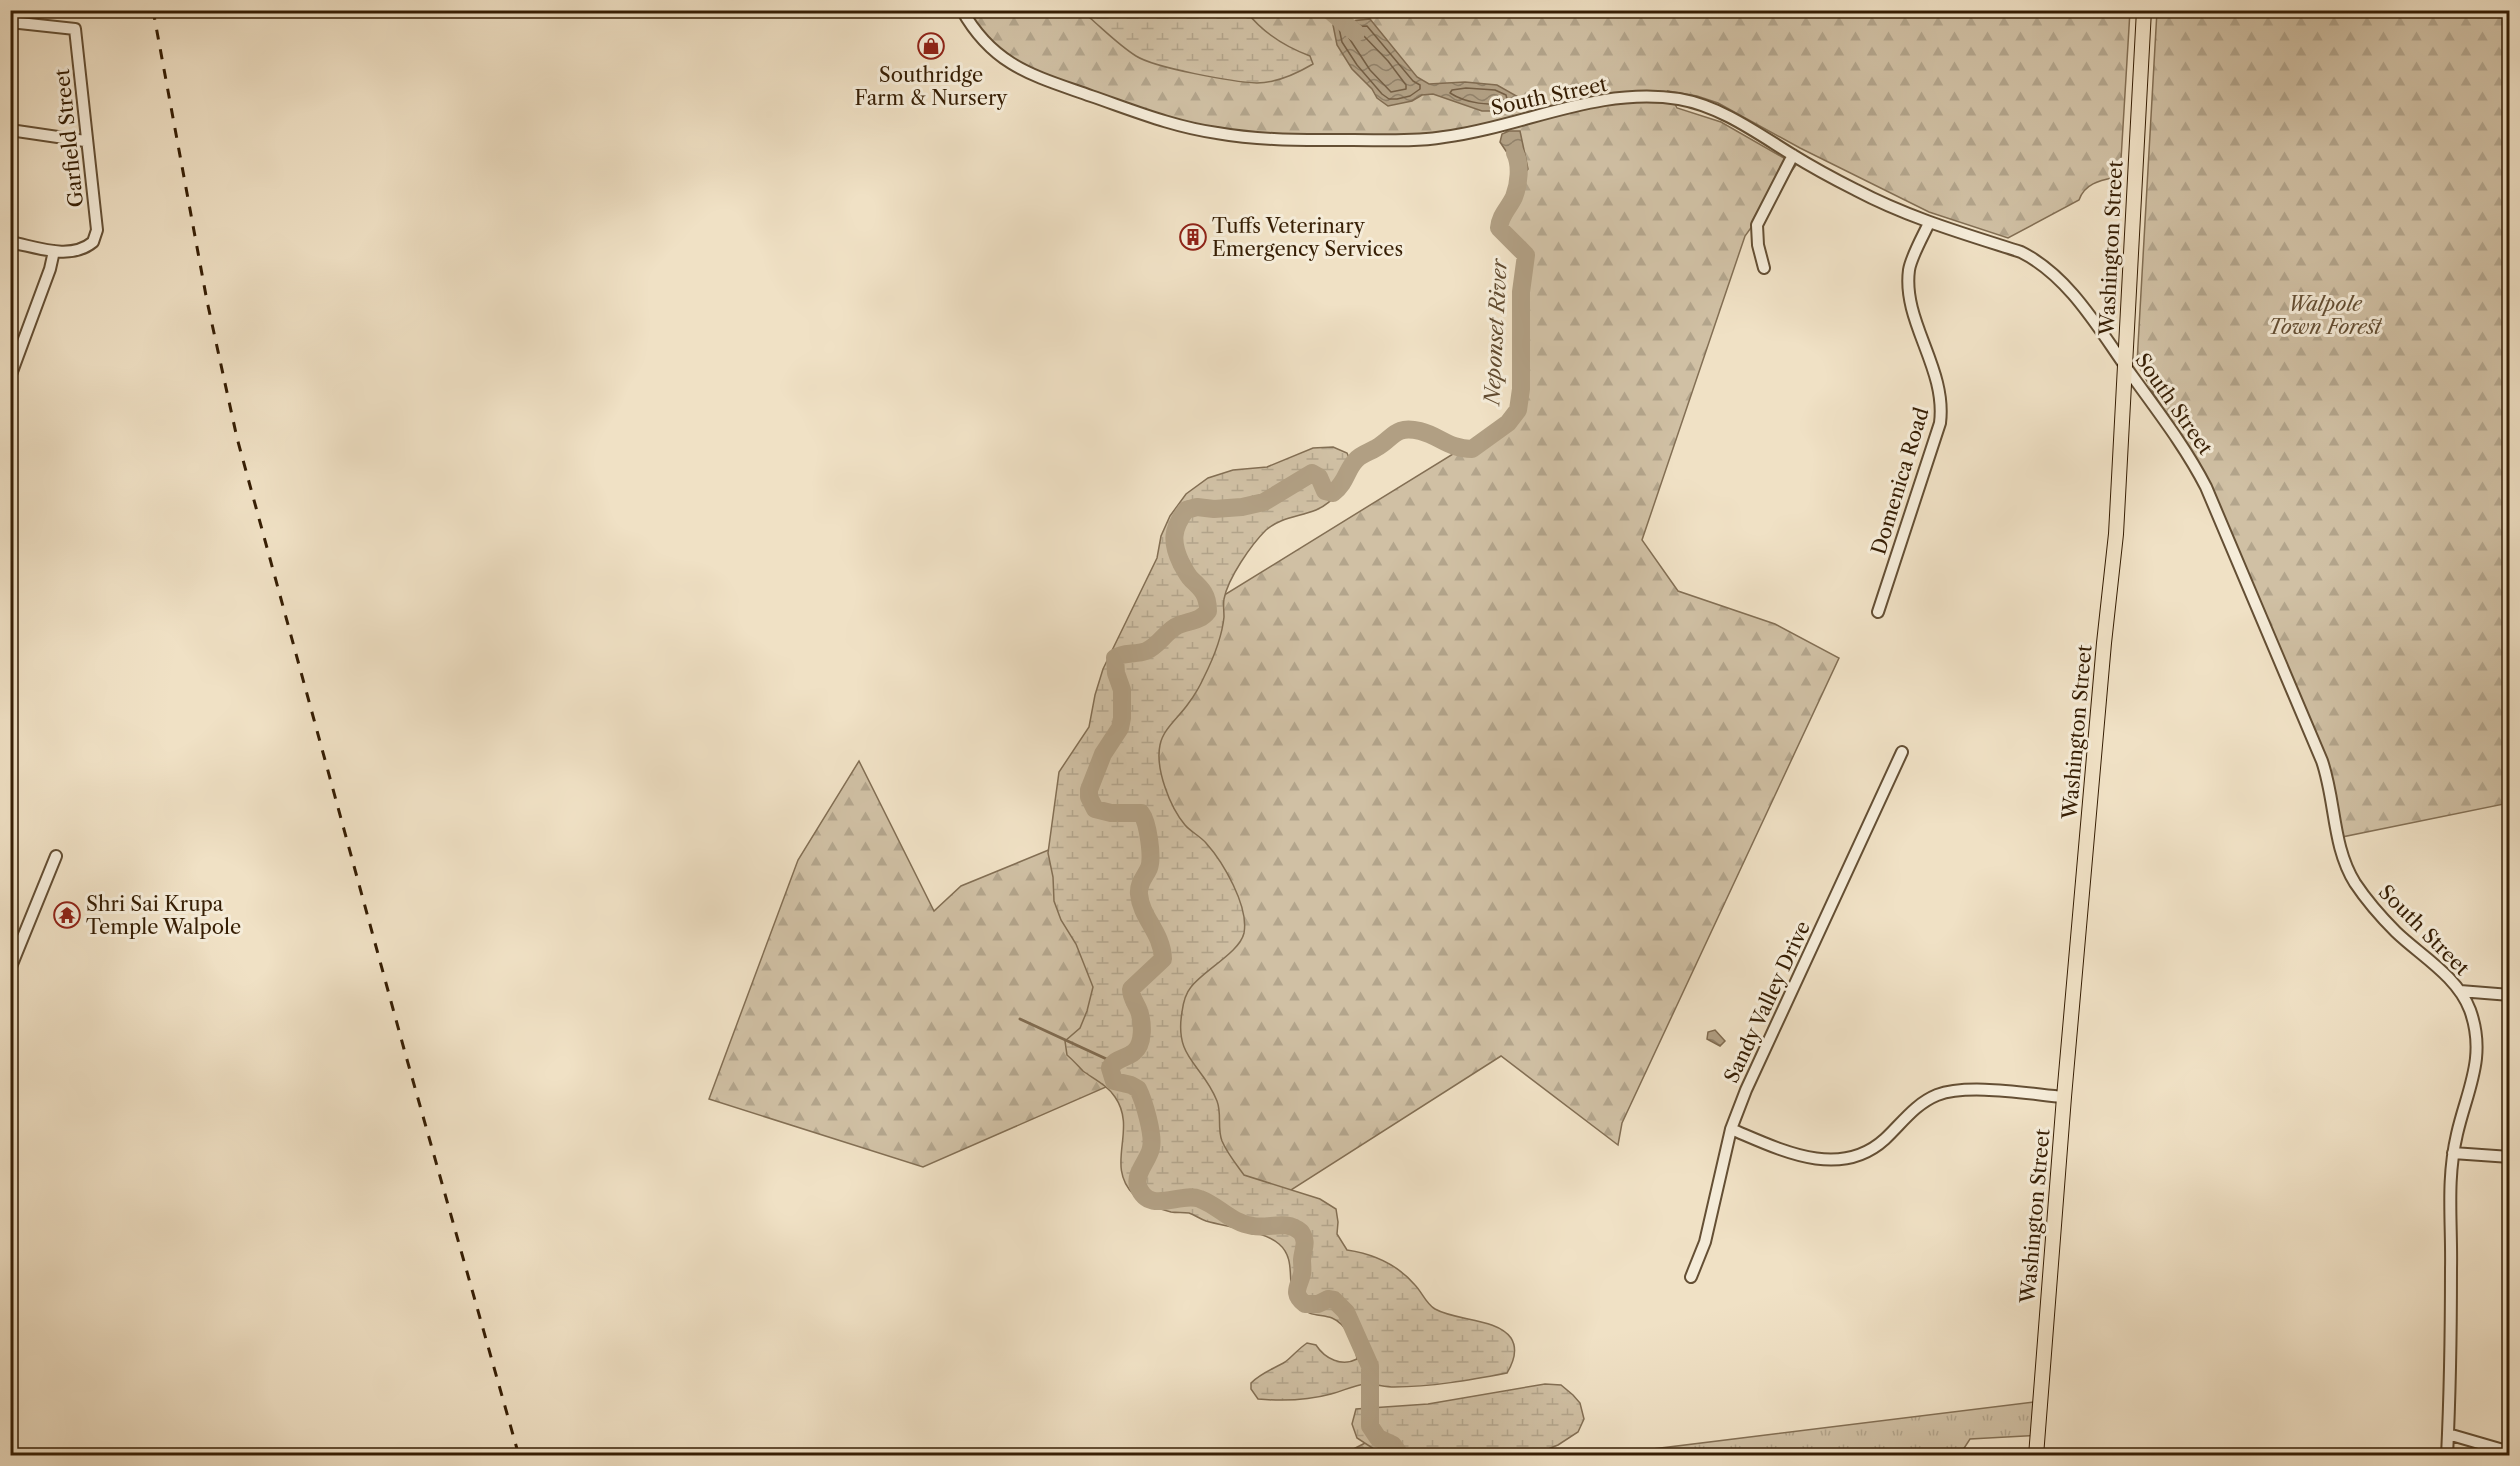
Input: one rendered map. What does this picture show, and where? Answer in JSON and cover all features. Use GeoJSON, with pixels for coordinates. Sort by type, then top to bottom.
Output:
{"type":"FeatureCollection","features":[{"type":"Feature","properties":{"kind":"main road","name":"Washington Street"},"geometry":{"type":"LineString","coordinates":[[2036,1455],[2064,1097],[2104,643],[2116,534],[2144,10]]}},
{"type":"Feature","properties":{"kind":"street","name":"South Street"},"geometry":{"type":"LineString","coordinates":[[962,10],[989,47],[1001,58],[1032,75],[1147,116],[1214,133],[1270,139],[1429,139],[1482,129],[1571,106],[1655,97],[1682,99],[1744,124],[1857,191],[1929,223],[2014,249],[2035,259],[2074,296],[2184,448],[2217,510],[2322,761],[2331,789],[2339,844],[2346,867],[2378,912],[2460,991],[2475,1026],[2477,1058],[2453,1153],[2449,1214],[2451,1273],[2447,1455]]}},
{"type":"Feature","properties":{"kind":"street","name":"Garfield Street"},"geometry":{"type":"LineString","coordinates":[[10,22],[75,29],[85,141],[96,222],[93,242],[78,251],[54,251]]}},
{"type":"Feature","properties":{"kind":"street"},"geometry":{"type":"LineString","coordinates":[[10,130],[85,141]]}},
{"type":"Feature","properties":{"kind":"street"},"geometry":{"type":"LineString","coordinates":[[1764,268],[1758,245],[1757,225],[1793,155]]}},
{"type":"Feature","properties":{"kind":"street","name":"Domenica Road"},"geometry":{"type":"LineString","coordinates":[[1878,612],[1940,423],[1941,392],[1908,295],[1910,264],[1929,223]]}},
{"type":"Feature","properties":{"kind":"street"},"geometry":{"type":"LineString","coordinates":[[10,242],[54,251],[50,269],[11,375]]}},
{"type":"Feature","properties":{"kind":"street","name":"Sandy Valley Drive"},"geometry":{"type":"LineString","coordinates":[[1692,1277],[1705,1242],[1731,1129],[1754,1071],[1902,752]]}},
{"type":"Feature","properties":{"kind":"street"},"geometry":{"type":"LineString","coordinates":[[10,969],[56,856]]}},
{"type":"Feature","properties":{"kind":"street"},"geometry":{"type":"LineString","coordinates":[[2460,991],[2510,995]]}},
{"type":"Feature","properties":{"kind":"street"},"geometry":{"type":"LineString","coordinates":[[1731,1129],[1787,1151],[1819,1159],[1838,1160],[1860,1156],[1884,1140],[1921,1104],[1952,1091],[1970,1090],[2064,1097]]}},
{"type":"Feature","properties":{"kind":"street"},"geometry":{"type":"LineString","coordinates":[[2453,1153],[2510,1157]]}},
{"type":"Feature","properties":{"kind":"street"},"geometry":{"type":"LineString","coordinates":[[2448,1434],[2510,1452]]}},
{"type":"Feature","properties":{"kind":"green space"},"geometry":{"type":"Polygon","coordinates":[[[962,11],[2130,11],[2120,176],[2090,186],[2079,200],[2008,238],[1929,212],[1800,148],[1718,103],[1697,96],[1668,91],[1677,108],[1721,122],[1796,165],[1745,236],[1642,540],[1678,591],[1775,624],[1839,658],[1622,1123],[1618,1145],[1501,1056],[1277,1199],[1144,1148],[1140,1072],[923,1167],[709,1099],[798,860],[859,761],[934,911],[961,886],[1112,824],[1208,605],[1461,449],[1472,449],[1480,445],[1508,423],[1518,410],[1521,389],[1521,292],[1526,255],[1499,228],[1514,198],[1518,179],[1504,124],[1429,139],[1214,133],[1016,67],[962,11]]]}},
{"type":"Feature","properties":{"kind":"green space"},"geometry":{"type":"Polygon","coordinates":[[[1087,11],[1246,11],[1259,26],[1275,38],[1310,56],[1313,64],[1286,77],[1257,83],[1176,70],[1136,56],[1090,18],[1087,11]]]}},
{"type":"Feature","properties":{"kind":"green space"},"geometry":{"type":"Polygon","coordinates":[[[1336,11],[1363,11],[1370,19],[1352,21],[1336,11]]]}},
{"type":"Feature","properties":{"kind":"green space","name":"Walpole Town Forest"},"geometry":{"type":"Polygon","coordinates":[[[2157,11],[2509,11],[2509,803],[2337,838],[2331,789],[2184,448],[2137,363],[2157,11]]]}},
{"type":"Feature","properties":{"kind":"green space"},"geometry":{"type":"Polygon","coordinates":[[[1333,447],[1347,453],[1353,467],[1347,480],[1334,498],[1322,507],[1284,520],[1266,530],[1247,553],[1226,591],[1224,617],[1217,648],[1201,684],[1168,728],[1160,745],[1160,765],[1169,798],[1185,825],[1206,843],[1220,861],[1239,898],[1244,922],[1244,933],[1236,947],[1197,981],[1188,992],[1182,1012],[1182,1040],[1191,1060],[1211,1088],[1217,1101],[1222,1141],[1244,1175],[1320,1199],[1336,1209],[1337,1234],[1347,1250],[1376,1257],[1401,1271],[1435,1309],[1486,1323],[1505,1332],[1513,1342],[1514,1351],[1507,1373],[1493,1376],[1422,1386],[1394,1387],[1366,1384],[1304,1399],[1258,1399],[1251,1389],[1251,1383],[1285,1362],[1307,1343],[1316,1345],[1329,1358],[1346,1362],[1357,1359],[1352,1341],[1337,1321],[1311,1314],[1299,1306],[1292,1292],[1288,1258],[1285,1251],[1272,1239],[1254,1232],[1206,1221],[1189,1213],[1156,1208],[1134,1195],[1126,1184],[1121,1160],[1123,1122],[1121,1109],[1108,1089],[1083,1071],[1067,1055],[1065,1041],[1080,1028],[1093,987],[1076,944],[1061,920],[1054,901],[1053,877],[1048,853],[1059,772],[1089,727],[1103,669],[1157,558],[1161,536],[1170,516],[1186,494],[1208,478],[1233,470],[1267,467],[1313,448],[1333,447]]]}},
{"type":"Feature","properties":{"kind":"green space"},"geometry":{"type":"Polygon","coordinates":[[[1545,1384],[1561,1385],[1573,1395],[1580,1403],[1584,1419],[1578,1432],[1558,1445],[1533,1455],[1383,1455],[1357,1438],[1352,1424],[1356,1409],[1428,1404],[1545,1384]]]}},
{"type":"Feature","properties":{"kind":"green space"},"geometry":{"type":"Polygon","coordinates":[[[2034,1402],[2041,1435],[1970,1439],[1959,1456],[1654,1456],[1653,1449],[2034,1402]]]}},
{"type":"Feature","properties":{"kind":"green space"},"geometry":{"type":"Polygon","coordinates":[[[1394,1428],[1394,1455],[1340,1456],[1394,1428]]]}},
{"type":"Feature","properties":{"kind":"water"},"geometry":{"type":"Polygon","coordinates":[[[1343,16],[1352,21],[1370,19],[1417,77],[1429,84],[1465,82],[1497,85],[1520,98],[1518,102],[1492,111],[1482,111],[1433,94],[1422,95],[1412,101],[1388,106],[1377,98],[1372,89],[1352,69],[1337,45],[1333,25],[1343,16]]]}},
{"type":"Feature","properties":{"kind":"water"},"geometry":{"type":"Polygon","coordinates":[[[1509,131],[1520,131],[1528,169],[1523,175],[1514,176],[1510,157],[1500,142],[1502,134],[1509,131]]]}},
{"type":"Feature","properties":{"kind":"water"},"geometry":{"type":"Polygon","coordinates":[[[1715,1030],[1725,1041],[1720,1046],[1707,1039],[1708,1032],[1715,1030]]]}},
{"type":"Feature","properties":{"kind":"waterway","name":"Neponset River"},"geometry":{"type":"LineString","coordinates":[[1329,10],[1356,33]]}},
{"type":"Feature","properties":{"kind":"waterway","name":"Neponset River"},"geometry":{"type":"LineString","coordinates":[[1401,1456],[1393,1445],[1378,1438],[1370,1426],[1370,1366],[1346,1312],[1334,1300],[1328,1299],[1318,1304],[1305,1304],[1298,1296],[1305,1243],[1301,1232],[1284,1225],[1259,1227],[1238,1222],[1213,1206],[1192,1197],[1166,1201],[1150,1200],[1143,1195],[1138,1186],[1138,1176],[1150,1153],[1152,1142],[1148,1118],[1138,1089],[1114,1081],[1110,1068],[1115,1062],[1134,1052],[1140,1044],[1141,1021],[1131,989],[1163,959],[1162,949],[1143,910],[1139,894],[1150,863],[1149,840],[1141,813],[1111,813],[1095,809],[1089,797],[1089,790],[1103,754],[1120,728],[1122,718],[1122,690],[1116,673],[1115,658],[1146,651],[1175,627],[1201,618],[1208,611],[1204,593],[1181,563],[1174,542],[1178,523],[1186,510],[1197,507],[1214,509],[1242,507],[1264,502],[1312,473],[1319,477],[1325,491],[1333,493],[1341,485],[1358,458],[1399,431],[1420,431],[1451,445],[1472,449],[1508,423],[1518,410],[1521,389],[1521,292],[1526,255],[1499,228],[1517,186],[1519,169],[1515,153]]}},
{"type":"Feature","properties":{"kind":"waterway"},"geometry":{"type":"LineString","coordinates":[[1020,1019],[1113,1062]]}},
{"type":"Feature","properties":{"kind":"railway"},"geometry":{"type":"LineString","coordinates":[[153,10],[207,301],[237,438],[404,1049],[519,1456]]}},
{"type":"Feature","properties":{"kind":"place","name":"Southridge Farm & Nursery"},"geometry":{"type":"Point","coordinates":[931,46]}},
{"type":"Feature","properties":{"kind":"place","name":"Tuffs Veterinary Emergency Services"},"geometry":{"type":"Point","coordinates":[1193,237]}},
{"type":"Feature","properties":{"kind":"place","name":"Shri Sai Krupa Temple Walpole"},"geometry":{"type":"Point","coordinates":[67,915]}}]}
